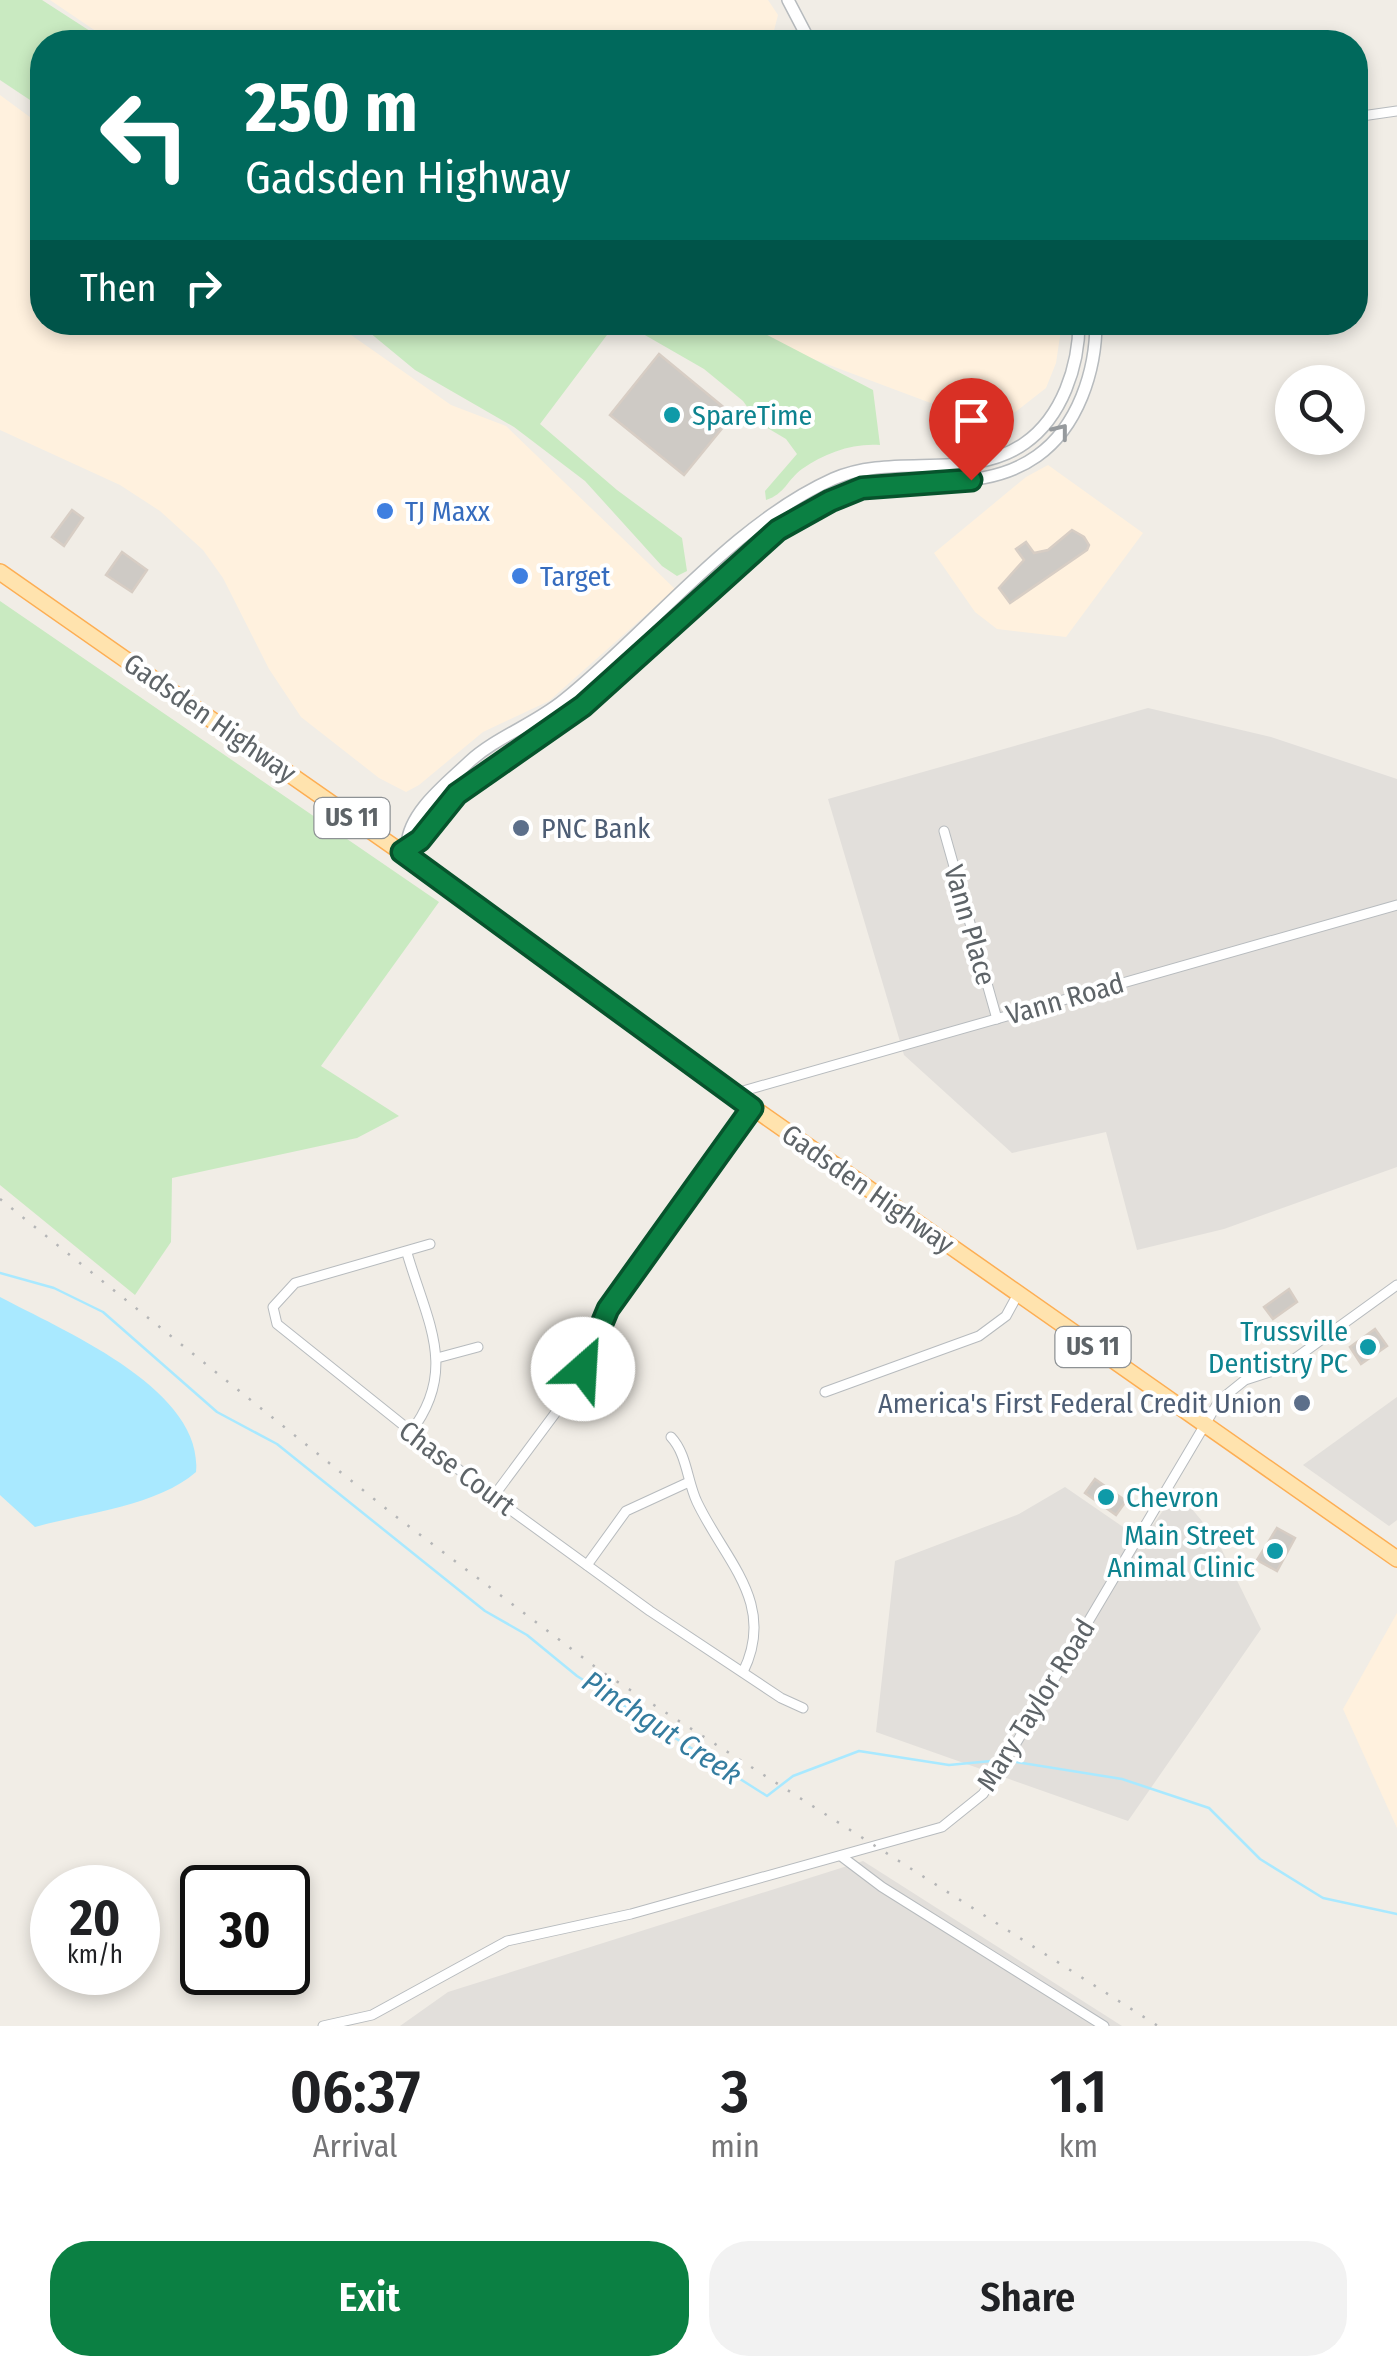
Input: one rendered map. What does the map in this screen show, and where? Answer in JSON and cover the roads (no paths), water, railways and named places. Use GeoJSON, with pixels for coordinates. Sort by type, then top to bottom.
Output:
{"type":"FeatureCollection","features":[{"type":"Feature","properties":{"kind":"main road","name":"Gadsden Highway"},"geometry":{"type":"LineString","coordinates":[[0,572],[404,849],[752,1108],[1397,1559]]}},
{"type":"Feature","properties":{"kind":"street"},"geometry":{"type":"LineString","coordinates":[[788,0],[804,30]]}},
{"type":"Feature","properties":{"kind":"street"},"geometry":{"type":"LineString","coordinates":[[1368,115],[1397,111]]}},
{"type":"Feature","properties":{"kind":"street"},"geometry":{"type":"LineString","coordinates":[[404,849],[408,829],[472,759],[561,703],[790,502],[861,469],[983,460],[1006,454],[1032,438],[1060,401],[1076,356],[1078,335]]}},
{"type":"Feature","properties":{"kind":"street"},"geometry":{"type":"LineString","coordinates":[[404,849],[420,840],[457,794],[583,706],[744,559],[793,522],[862,488],[987,478],[1036,456],[1058,436],[1080,402],[1094,355],[1095,335]]}},
{"type":"Feature","properties":{"kind":"street","name":"Vann Place"},"geometry":{"type":"LineString","coordinates":[[944,831],[997,1018]]}},
{"type":"Feature","properties":{"kind":"street","name":"Vann Road"},"geometry":{"type":"LineString","coordinates":[[733,1094],[1397,905]]}},
{"type":"Feature","properties":{"kind":"street"},"geometry":{"type":"LineString","coordinates":[[494,1497],[572,1392],[586,1356],[609,1316],[608,1309],[752,1108]]}},
{"type":"Feature","properties":{"kind":"street","name":"Chase Court"},"geometry":{"type":"LineString","coordinates":[[430,1244],[295,1283],[273,1307],[278,1324],[289,1337],[494,1497],[742,1672],[804,1708]]}},
{"type":"Feature","properties":{"kind":"street"},"geometry":{"type":"LineString","coordinates":[[407,1253],[437,1358],[433,1400],[410,1433]]}},
{"type":"Feature","properties":{"kind":"street","name":"Mary Taylor Road"},"geometry":{"type":"LineString","coordinates":[[323,2026],[372,2015],[507,1941],[631,1914],[841,1856],[942,1827],[962,1814],[1015,1745],[1205,1424],[1232,1387],[1282,1368],[1397,1284]]}},
{"type":"Feature","properties":{"kind":"street"},"geometry":{"type":"LineString","coordinates":[[824,1392],[980,1336],[1006,1316],[1018,1294]]}},
{"type":"Feature","properties":{"kind":"street"},"geometry":{"type":"LineString","coordinates":[[437,1358],[478,1347]]}},
{"type":"Feature","properties":{"kind":"street"},"geometry":{"type":"LineString","coordinates":[[671,1437],[678,1445],[689,1482],[735,1564],[756,1626],[752,1653],[742,1672]]}},
{"type":"Feature","properties":{"kind":"street"},"geometry":{"type":"LineString","coordinates":[[588,1565],[626,1511],[689,1482]]}},
{"type":"Feature","properties":{"kind":"street"},"geometry":{"type":"LineString","coordinates":[[841,1856],[882,1887],[1104,2026]]}},
{"type":"Feature","properties":{"kind":"water"},"geometry":{"type":"Polygon","coordinates":[[[0,1297],[91,1345],[154,1389],[177,1414],[192,1442],[196,1472],[180,1484],[141,1501],[35,1527],[0,1495],[0,1297]]]}},
{"type":"Feature","properties":{"kind":"waterway","name":"Pinchgut Creek"},"geometry":{"type":"LineString","coordinates":[[0,1273],[54,1288],[103,1312],[217,1412],[277,1444],[485,1611],[527,1635],[577,1676],[767,1796],[793,1776],[859,1751],[949,1765],[1002,1760]]}},
{"type":"Feature","properties":{"kind":"waterway","name":"Pinchgut Creek"},"geometry":{"type":"LineString","coordinates":[[1010,1761],[1122,1779],[1209,1808],[1260,1859],[1323,1898],[1397,1914]]}},
{"type":"Feature","properties":{"kind":"railway"},"geometry":{"type":"LineString","coordinates":[[0,1199],[394,1515],[602,1672],[1158,2026]]}},
{"type":"Feature","properties":{"kind":"place","name":"SpareTime"},"geometry":{"type":"Point","coordinates":[672,415]}},
{"type":"Feature","properties":{"kind":"place","name":"TJ Maxx"},"geometry":{"type":"Point","coordinates":[385,511]}},
{"type":"Feature","properties":{"kind":"place","name":"Target"},"geometry":{"type":"Point","coordinates":[520,576]}},
{"type":"Feature","properties":{"kind":"place","name":"PNC Bank"},"geometry":{"type":"Point","coordinates":[521,828]}},
{"type":"Feature","properties":{"kind":"place","name":"Trussville Dentistry PC"},"geometry":{"type":"Point","coordinates":[1368,1347]}},
{"type":"Feature","properties":{"kind":"place","name":"America's First Federal Credit Union"},"geometry":{"type":"Point","coordinates":[1302,1403]}},
{"type":"Feature","properties":{"kind":"place","name":"Chevron"},"geometry":{"type":"Point","coordinates":[1106,1497]}},
{"type":"Feature","properties":{"kind":"place","name":"Main Street Animal Clinic"},"geometry":{"type":"Point","coordinates":[1275,1551]}}]}
